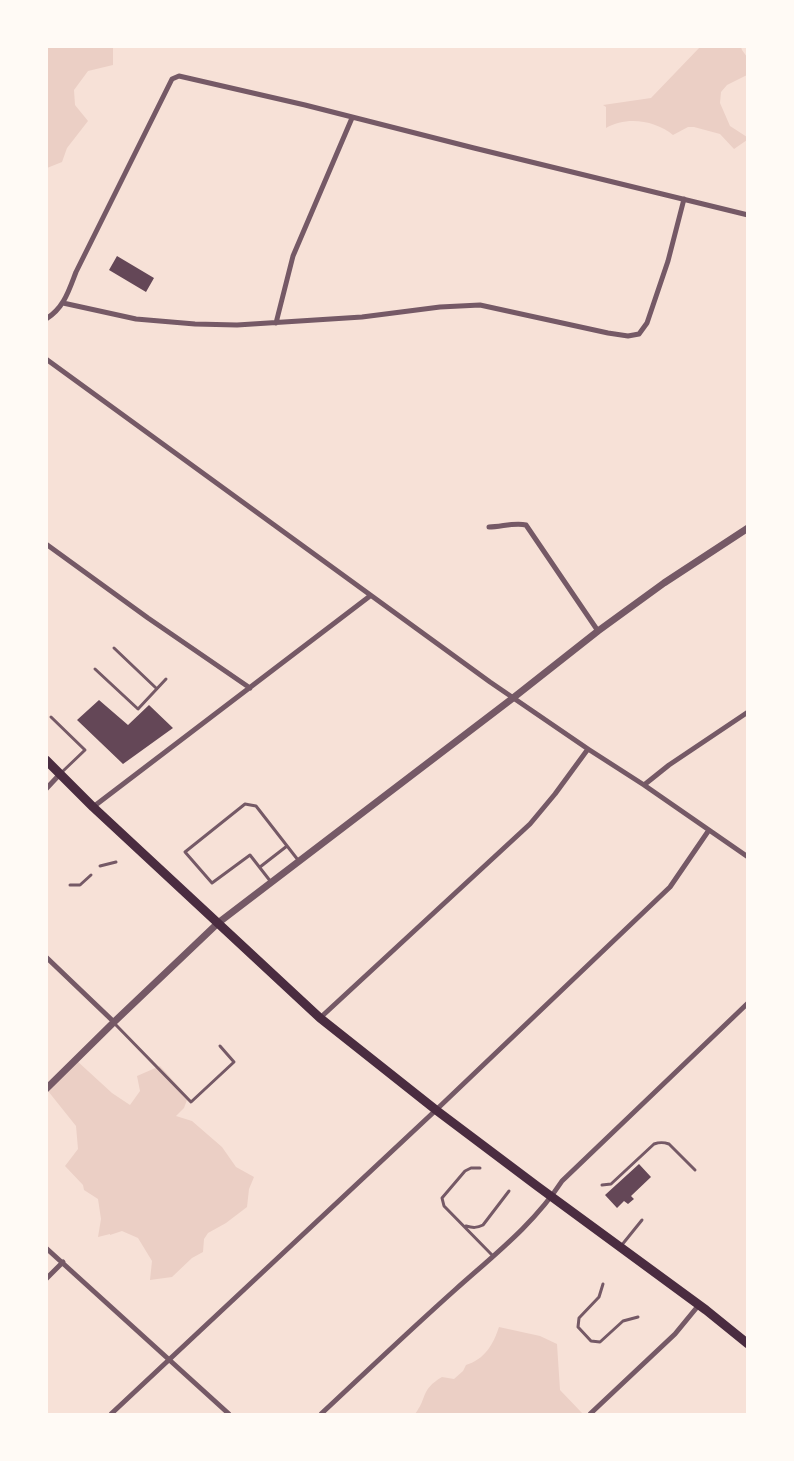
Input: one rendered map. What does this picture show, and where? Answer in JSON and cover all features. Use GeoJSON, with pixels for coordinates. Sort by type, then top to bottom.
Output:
{"type":"FeatureCollection","features":[{"type":"Feature","properties":{"kind":"main road"},"geometry":{"type":"LineString","coordinates":[[46,760],[93,807],[320,1017],[436,1110],[706,1310],[747,1344]]}},
{"type":"Feature","properties":{"kind":"street"},"geometry":{"type":"LineString","coordinates":[[46,319],[63,303],[76,272],[172,79],[179,75],[747,215]]}},
{"type":"Feature","properties":{"kind":"street"},"geometry":{"type":"LineString","coordinates":[[276,323],[293,256],[352,118]]}},
{"type":"Feature","properties":{"kind":"street"},"geometry":{"type":"LineString","coordinates":[[63,303],[136,319],[227,325],[362,317],[440,307],[480,305],[628,336],[639,334],[646,323],[668,261],[684,199]]}},
{"type":"Feature","properties":{"kind":"street"},"geometry":{"type":"LineString","coordinates":[[46,359],[513,698],[747,857]]}},
{"type":"Feature","properties":{"kind":"street"},"geometry":{"type":"LineString","coordinates":[[489,527],[519,523],[526,525],[598,631]]}},
{"type":"Feature","properties":{"kind":"street"},"geometry":{"type":"LineString","coordinates":[[46,1089],[218,923],[598,631],[664,583],[747,528]]}},
{"type":"Feature","properties":{"kind":"street"},"geometry":{"type":"LineString","coordinates":[[46,544],[139,612],[250,688]]}},
{"type":"Feature","properties":{"kind":"street"},"geometry":{"type":"LineString","coordinates":[[93,807],[370,596]]}},
{"type":"Feature","properties":{"kind":"street"},"geometry":{"type":"LineString","coordinates":[[644,785],[669,765],[747,712]]}},
{"type":"Feature","properties":{"kind":"street"},"geometry":{"type":"LineString","coordinates":[[320,1017],[530,824],[588,749]]}},
{"type":"Feature","properties":{"kind":"street"},"geometry":{"type":"LineString","coordinates":[[46,789],[60,774]]}},
{"type":"Feature","properties":{"kind":"street"},"geometry":{"type":"LineString","coordinates":[[111,1414],[670,887],[709,831]]}},
{"type":"Feature","properties":{"kind":"street"},"geometry":{"type":"LineString","coordinates":[[46,957],[114,1022]]}},
{"type":"Feature","properties":{"kind":"street"},"geometry":{"type":"LineString","coordinates":[[321,1414],[520,1231],[552,1197],[562,1181],[747,1003]]}},
{"type":"Feature","properties":{"kind":"street"},"geometry":{"type":"LineString","coordinates":[[46,1248],[229,1414]]}},
{"type":"Feature","properties":{"kind":"street"},"geometry":{"type":"LineString","coordinates":[[46,1279],[63,1262]]}},
{"type":"Feature","properties":{"kind":"street"},"geometry":{"type":"LineString","coordinates":[[590,1414],[675,1335],[698,1306]]}},
{"type":"Feature","properties":{"kind":"lane"},"geometry":{"type":"LineString","coordinates":[[114,648],[157,688]]}},
{"type":"Feature","properties":{"kind":"lane"},"geometry":{"type":"LineString","coordinates":[[95,669],[138,709],[165,679]]}},
{"type":"Feature","properties":{"kind":"lane"},"geometry":{"type":"LineString","coordinates":[[51,717],[85,750],[60,774]]}},
{"type":"Feature","properties":{"kind":"lane"},"geometry":{"type":"LineString","coordinates":[[272,883],[250,855],[212,883],[185,852],[245,804],[256,806],[299,862]]}},
{"type":"Feature","properties":{"kind":"lane"},"geometry":{"type":"LineString","coordinates":[[260,868],[287,846]]}},
{"type":"Feature","properties":{"kind":"lane"},"geometry":{"type":"LineString","coordinates":[[100,866],[116,862]]}},
{"type":"Feature","properties":{"kind":"lane"},"geometry":{"type":"LineString","coordinates":[[70,885],[81,885],[92,875]]}},
{"type":"Feature","properties":{"kind":"lane"},"geometry":{"type":"LineString","coordinates":[[114,1022],[192,1102],[234,1062],[220,1046]]}},
{"type":"Feature","properties":{"kind":"lane"},"geometry":{"type":"LineString","coordinates":[[602,1185],[611,1184],[654,1144],[660,1142],[669,1144],[695,1170]]}},
{"type":"Feature","properties":{"kind":"lane"},"geometry":{"type":"LineString","coordinates":[[480,1168],[465,1171],[442,1198],[444,1206],[454,1218],[464,1225],[477,1228],[483,1225],[509,1191]]}},
{"type":"Feature","properties":{"kind":"lane"},"geometry":{"type":"LineString","coordinates":[[620,1248],[642,1220]]}},
{"type":"Feature","properties":{"kind":"lane"},"geometry":{"type":"LineString","coordinates":[[464,1225],[493,1256]]}},
{"type":"Feature","properties":{"kind":"lane"},"geometry":{"type":"LineString","coordinates":[[603,1284],[599,1296],[579,1318],[578,1327],[591,1341],[600,1342],[623,1321],[638,1317]]}},
{"type":"Feature","properties":{"kind":"shaded area"},"geometry":{"type":"Polygon","coordinates":[[[47,46],[113,47],[113,65],[88,71],[74,90],[75,105],[88,121],[67,148],[62,162],[47,168],[47,46]]]}},
{"type":"Feature","properties":{"kind":"shaded area"},"geometry":{"type":"Polygon","coordinates":[[[700,47],[741,47],[747,57],[747,75],[727,85],[721,92],[720,103],[730,126],[747,137],[747,140],[734,149],[720,134],[694,127],[688,127],[673,135],[658,126],[640,121],[622,122],[606,128],[606,107],[603,105],[651,98],[700,47]]]}},
{"type":"Feature","properties":{"kind":"shaded area"},"geometry":{"type":"Polygon","coordinates":[[[76,1060],[112,1093],[130,1105],[140,1091],[137,1076],[160,1066],[188,1097],[184,1108],[176,1116],[192,1121],[222,1147],[236,1167],[254,1177],[249,1189],[247,1207],[208,1233],[204,1239],[203,1252],[192,1258],[172,1277],[150,1280],[152,1261],[138,1238],[122,1231],[98,1237],[101,1219],[98,1199],[84,1190],[83,1185],[65,1166],[78,1149],[76,1126],[48,1091],[76,1060]]]}},
{"type":"Feature","properties":{"kind":"shaded area"},"geometry":{"type":"Polygon","coordinates":[[[499,1327],[540,1336],[557,1344],[560,1390],[583,1414],[415,1414],[430,1386],[442,1377],[454,1379],[466,1365],[483,1355],[494,1340],[499,1327]]]}},
{"type":"Feature","properties":{"kind":"building"},"geometry":{"type":"Polygon","coordinates":[[[117,256],[154,278],[146,292],[109,270],[117,256]]]}},
{"type":"Feature","properties":{"kind":"building"},"geometry":{"type":"Polygon","coordinates":[[[99,700],[128,725],[149,705],[173,728],[123,764],[77,720],[99,700]]]}},
{"type":"Feature","properties":{"kind":"building"},"geometry":{"type":"Polygon","coordinates":[[[639,1164],[651,1177],[631,1196],[634,1199],[628,1204],[624,1201],[617,1208],[605,1195],[639,1164]]]}}]}
